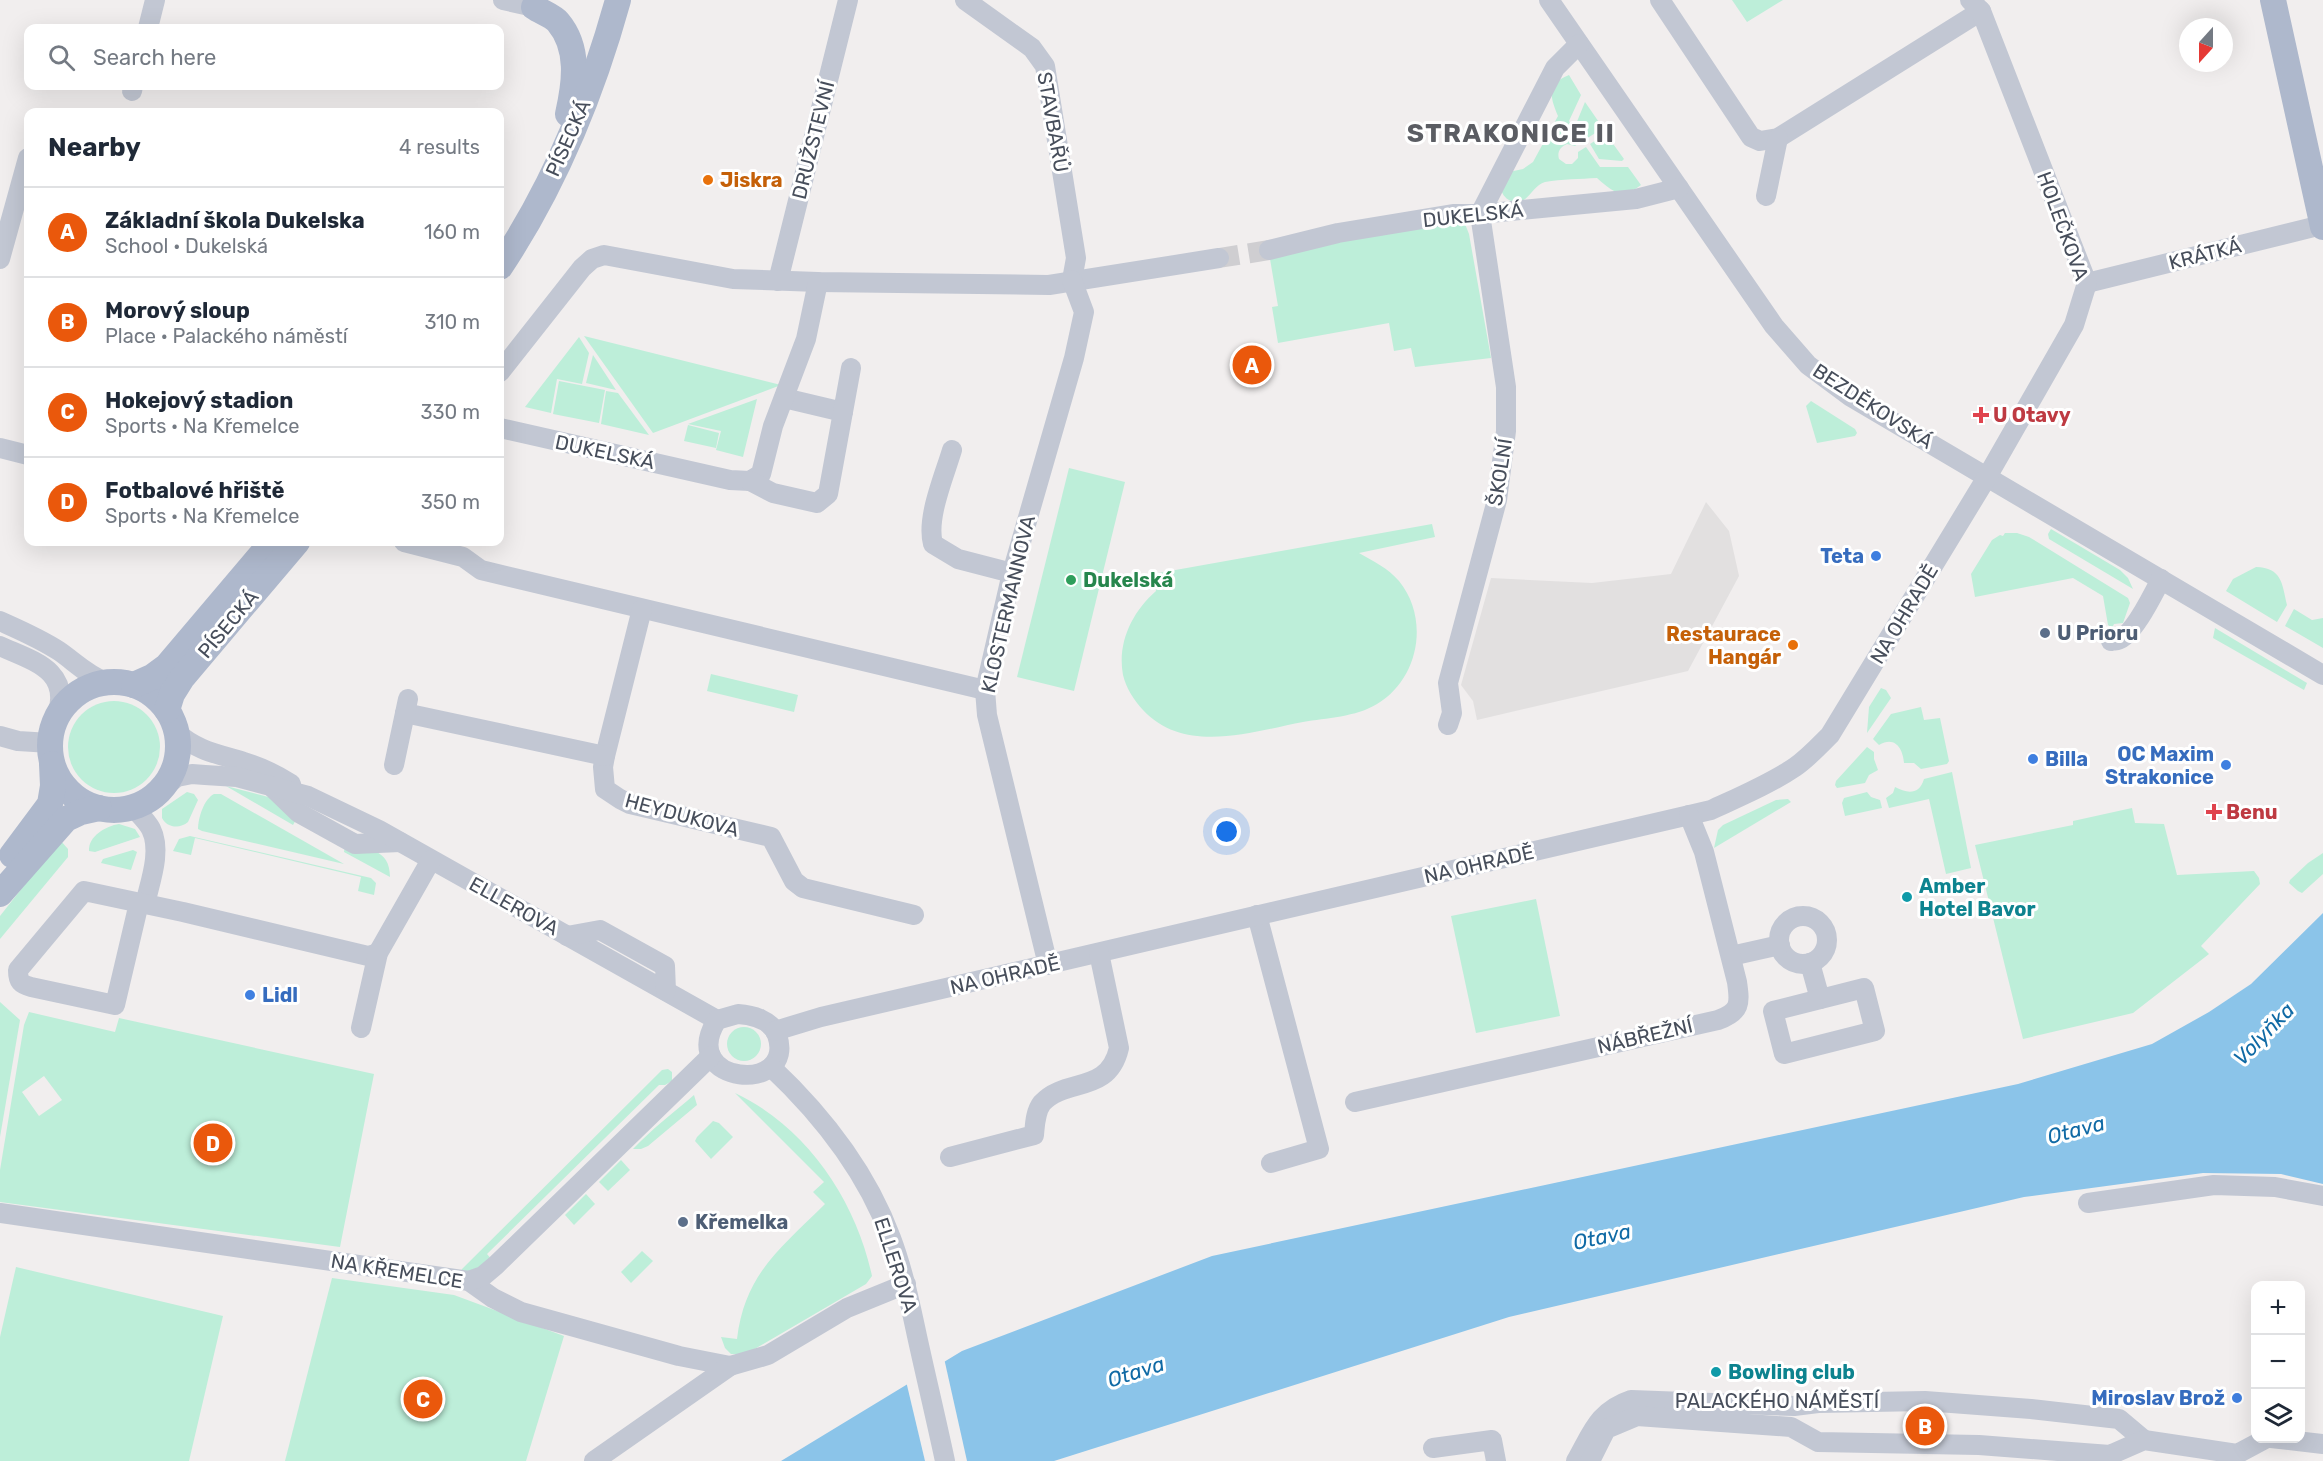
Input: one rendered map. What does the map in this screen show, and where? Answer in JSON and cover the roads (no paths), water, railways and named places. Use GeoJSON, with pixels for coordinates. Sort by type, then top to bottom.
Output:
{"type":"FeatureCollection","features":[{"type":"Feature","properties":{"kind":"main road","name":"PÍSECKÁ"},"geometry":{"type":"LineString","coordinates":[[504,260],[559,162],[588,93],[618,0]]}},
{"type":"Feature","properties":{"kind":"main road"},"geometry":{"type":"LineString","coordinates":[[2273,0],[2323,226]]}},
{"type":"Feature","properties":{"kind":"main road"},"geometry":{"type":"LineString","coordinates":[[534,7],[557,20],[570,40],[572,50],[575,71],[559,162]]}},
{"type":"Feature","properties":{"kind":"main road","name":"PÍSECKÁ"},"geometry":{"type":"LineString","coordinates":[[134,685],[152,677],[166,666],[269,546]]}},
{"type":"Feature","properties":{"kind":"main road","name":"PÍSECKÁ"},"geometry":{"type":"LineString","coordinates":[[172,721],[172,694],[182,678],[294,546]]}},
{"type":"Feature","properties":{"kind":"main road"},"geometry":{"type":"LineString","coordinates":[[0,870],[50,804],[54,786],[51,752],[57,716],[77,693],[106,682],[134,685],[153,695],[172,721],[178,747],[176,763],[161,789],[148,800],[133,807],[116,810],[99,808],[83,802],[69,791],[58,777],[51,752]]}},
{"type":"Feature","properties":{"kind":"main road"},"geometry":{"type":"LineString","coordinates":[[0,894],[66,819],[81,812],[99,808]]}},
{"type":"Feature","properties":{"kind":"street"},"geometry":{"type":"LineString","coordinates":[[149,24],[155,0]]}},
{"type":"Feature","properties":{"kind":"street"},"geometry":{"type":"LineString","coordinates":[[503,0],[534,7]]}},
{"type":"Feature","properties":{"kind":"street","name":"DRUŽSTEVNÍ"},"geometry":{"type":"LineString","coordinates":[[778,280],[848,0]]}},
{"type":"Feature","properties":{"kind":"street","name":"STAVBAŘŮ"},"geometry":{"type":"LineString","coordinates":[[965,0],[1032,48],[1045,66],[1076,258],[1072,280]]}},
{"type":"Feature","properties":{"kind":"street","name":"BEZDĚKOVSKÁ"},"geometry":{"type":"LineString","coordinates":[[1549,0],[1774,326],[1808,365],[1851,397],[2323,675]]}},
{"type":"Feature","properties":{"kind":"street"},"geometry":{"type":"LineString","coordinates":[[1660,0],[1751,137],[1760,141],[1778,138],[1979,4]]}},
{"type":"Feature","properties":{"kind":"street","name":"HOLEČKOVA"},"geometry":{"type":"LineString","coordinates":[[1979,4],[2087,283],[2074,325],[1987,477]]}},
{"type":"Feature","properties":{"kind":"street"},"geometry":{"type":"LineString","coordinates":[[1480,214],[1556,68],[1579,44]]}},
{"type":"Feature","properties":{"kind":"street"},"geometry":{"type":"LineString","coordinates":[[1766,196],[1778,138]]}},
{"type":"Feature","properties":{"kind":"street"},"geometry":{"type":"LineString","coordinates":[[0,259],[24,172]]}},
{"type":"Feature","properties":{"kind":"street","name":"DUKELSKÁ"},"geometry":{"type":"LineString","coordinates":[[1269,250],[1348,232],[1453,214],[1480,214],[1636,199],[1679,188]]}},
{"type":"Feature","properties":{"kind":"street","name":"ŠKOLNÍ"},"geometry":{"type":"LineString","coordinates":[[1448,725],[1452,713],[1448,683],[1497,500],[1506,431],[1506,387],[1480,214]]}},
{"type":"Feature","properties":{"kind":"street","name":"KRÁTKÁ"},"geometry":{"type":"LineString","coordinates":[[2087,283],[2323,226]]}},
{"type":"Feature","properties":{"kind":"street"},"geometry":{"type":"LineString","coordinates":[[504,367],[582,268],[592,259],[603,255],[733,279],[1049,285],[1220,258]]}},
{"type":"Feature","properties":{"kind":"street","name":"KLOSTERMANNOVA"},"geometry":{"type":"LineString","coordinates":[[1048,965],[987,715],[985,690],[1012,573],[1074,358],[1084,312],[1072,280]]}},
{"type":"Feature","properties":{"kind":"street"},"geometry":{"type":"LineString","coordinates":[[750,481],[761,474],[773,426],[806,339],[818,282]]}},
{"type":"Feature","properties":{"kind":"street"},"geometry":{"type":"LineString","coordinates":[[784,398],[843,412],[851,368]]}},
{"type":"Feature","properties":{"kind":"street","name":"DUKELSKÁ"},"geometry":{"type":"LineString","coordinates":[[504,429],[730,480],[750,481],[773,493],[817,503],[828,494],[843,412]]}},
{"type":"Feature","properties":{"kind":"street"},"geometry":{"type":"LineString","coordinates":[[0,448],[24,455]]}},
{"type":"Feature","properties":{"kind":"street"},"geometry":{"type":"LineString","coordinates":[[952,450],[931,522],[930,535],[933,544],[958,559],[1012,573]]}},
{"type":"Feature","properties":{"kind":"street","name":"NA OHRADĚ"},"geometry":{"type":"LineString","coordinates":[[775,1032],[814,1019],[1711,810],[1760,787],[1795,767],[1830,735],[1987,477]]}},
{"type":"Feature","properties":{"kind":"street"},"geometry":{"type":"LineString","coordinates":[[420,546],[463,557],[481,570],[985,690]]}},
{"type":"Feature","properties":{"kind":"street"},"geometry":{"type":"LineString","coordinates":[[2111,640],[2120,639],[2128,633],[2148,604],[2161,579]]}},
{"type":"Feature","properties":{"kind":"street","name":"HEYDUKOVA"},"geometry":{"type":"LineString","coordinates":[[642,609],[605,756],[603,767],[605,789],[620,800],[771,837],[794,881],[803,888],[914,915]]}},
{"type":"Feature","properties":{"kind":"street"},"geometry":{"type":"LineString","coordinates":[[0,621],[44,642],[90,676],[106,682]]}},
{"type":"Feature","properties":{"kind":"street"},"geometry":{"type":"LineString","coordinates":[[0,646],[41,665],[55,677],[61,699],[57,716]]}},
{"type":"Feature","properties":{"kind":"street"},"geometry":{"type":"LineString","coordinates":[[394,765],[407,706],[605,756]]}},
{"type":"Feature","properties":{"kind":"street","name":"ELLEROVA"},"geometry":{"type":"LineString","coordinates":[[172,721],[189,744],[209,753],[246,762],[279,776],[308,796]]}},
{"type":"Feature","properties":{"kind":"street"},"geometry":{"type":"LineString","coordinates":[[0,736],[51,752]]}},
{"type":"Feature","properties":{"kind":"street","name":"ELLEROVA"},"geometry":{"type":"LineString","coordinates":[[161,789],[177,777],[192,774],[237,777],[308,796],[343,811],[400,842],[717,1020]]}},
{"type":"Feature","properties":{"kind":"street"},"geometry":{"type":"LineString","coordinates":[[271,787],[299,813],[354,844],[400,842]]}},
{"type":"Feature","properties":{"kind":"street"},"geometry":{"type":"LineString","coordinates":[[133,807],[150,828],[154,838],[154,864],[142,903],[115,1005],[22,984],[18,979],[18,970],[84,891],[142,903],[368,956],[378,953]]}},
{"type":"Feature","properties":{"kind":"street","name":"NÁBŘEŽNÍ"},"geometry":{"type":"LineString","coordinates":[[1355,1102],[1727,1017],[1739,1005],[1740,998],[1704,852],[1689,815]]}},
{"type":"Feature","properties":{"kind":"street"},"geometry":{"type":"LineString","coordinates":[[361,1028],[378,953],[409,895],[432,860]]}},
{"type":"Feature","properties":{"kind":"street"},"geometry":{"type":"LineString","coordinates":[[1257,915],[1319,1149],[1271,1163]]}},
{"type":"Feature","properties":{"kind":"street"},"geometry":{"type":"LineString","coordinates":[[1802,915],[1816,919],[1825,929],[1827,943],[1822,956],[1810,963],[1797,963],[1791,960],[1782,951],[1780,945],[1781,931],[1789,920],[1802,915]]}},
{"type":"Feature","properties":{"kind":"street"},"geometry":{"type":"LineString","coordinates":[[1731,956],[1780,945]]}},
{"type":"Feature","properties":{"kind":"street"},"geometry":{"type":"LineString","coordinates":[[950,1157],[1034,1135],[1037,1114],[1043,1103],[1059,1092],[1087,1083],[1105,1074],[1116,1063],[1119,1048],[1099,953]]}},
{"type":"Feature","properties":{"kind":"street"},"geometry":{"type":"LineString","coordinates":[[1810,963],[1820,999]]}},
{"type":"Feature","properties":{"kind":"street"},"geometry":{"type":"LineString","coordinates":[[1864,988],[1875,1031],[1784,1054],[1773,1011],[1820,999],[1864,988]]}},
{"type":"Feature","properties":{"kind":"street"},"geometry":{"type":"LineString","coordinates":[[731,1014],[750,1015],[770,1024],[775,1032],[778,1051],[771,1067],[760,1073],[739,1076],[722,1068],[711,1056],[709,1041],[717,1020],[731,1014]]}},
{"type":"Feature","properties":{"kind":"street"},"geometry":{"type":"LineString","coordinates":[[469,1281],[483,1276],[496,1265],[711,1056]]}},
{"type":"Feature","properties":{"kind":"street","name":"ELLEROVA"},"geometry":{"type":"LineString","coordinates":[[771,1067],[814,1112],[841,1146],[858,1172],[891,1236],[906,1284],[945,1461]]}},
{"type":"Feature","properties":{"kind":"street"},"geometry":{"type":"LineString","coordinates":[[2088,1203],[2214,1185],[2275,1187],[2323,1196]]}},
{"type":"Feature","properties":{"kind":"street","name":"NA KŘEMELCE"},"geometry":{"type":"LineString","coordinates":[[0,1213],[469,1281],[493,1298],[521,1312],[679,1356],[730,1366],[768,1355],[847,1308],[906,1284]]}},
{"type":"Feature","properties":{"kind":"street"},"geometry":{"type":"LineString","coordinates":[[594,1461],[730,1366]]}},
{"type":"Feature","properties":{"kind":"street","name":"PALACKÉHO NÁMĚSTÍ"},"geometry":{"type":"LineString","coordinates":[[1576,1461],[1602,1416],[1620,1404],[1631,1400],[1794,1406],[1854,1402],[1948,1402],[2120,1419],[2144,1440],[2110,1455],[1979,1445],[1818,1442],[1791,1427],[1636,1416],[1606,1429],[1590,1461]]}},
{"type":"Feature","properties":{"kind":"street"},"geometry":{"type":"LineString","coordinates":[[1432,1448],[1492,1440],[1496,1461]]}},
{"type":"Feature","properties":{"kind":"street"},"geometry":{"type":"LineString","coordinates":[[2144,1440],[2241,1457],[2262,1443]]}},
{"type":"Feature","properties":{"kind":"street"},"geometry":{"type":"LineString","coordinates":[[2305,1442],[2323,1444]]}},
{"type":"Feature","properties":{"kind":"water"},"geometry":{"type":"Polygon","coordinates":[[[2323,913],[2323,1184],[2281,1174],[2203,1173],[2024,1197],[1509,1317],[1054,1461],[781,1461],[962,1351],[1212,1256],[2018,1084],[2152,1044],[2209,1012],[2251,984],[2323,913]]]}},
{"type":"Feature","properties":{"kind":"tunnel"},"geometry":{"type":"LineString","coordinates":[[1219,258],[1269,250]]}},
{"type":"Feature","properties":{"kind":"place","name":"Jiskra"},"geometry":{"type":"Point","coordinates":[708,180]}},
{"type":"Feature","properties":{"kind":"place","name":"Základní škola Dukelska"},"geometry":{"type":"Point","coordinates":[1252,365]}},
{"type":"Feature","properties":{"kind":"place","name":"U Otavy"},"geometry":{"type":"Point","coordinates":[1981,415]}},
{"type":"Feature","properties":{"kind":"place","name":"Teta"},"geometry":{"type":"Point","coordinates":[1876,556]}},
{"type":"Feature","properties":{"kind":"place","name":"Dukelská"},"geometry":{"type":"Point","coordinates":[1071,580]}},
{"type":"Feature","properties":{"kind":"place","name":"U Prioru"},"geometry":{"type":"Point","coordinates":[2045,633]}},
{"type":"Feature","properties":{"kind":"place","name":"Restaurace Hangár"},"geometry":{"type":"Point","coordinates":[1793,645]}},
{"type":"Feature","properties":{"kind":"place","name":"Billa"},"geometry":{"type":"Point","coordinates":[2033,759]}},
{"type":"Feature","properties":{"kind":"place","name":"OC Maxim Strakonice"},"geometry":{"type":"Point","coordinates":[2226,765]}},
{"type":"Feature","properties":{"kind":"place","name":"Benu"},"geometry":{"type":"Point","coordinates":[2214,812]}},
{"type":"Feature","properties":{"kind":"place","name":"Amber Hotel Bavor"},"geometry":{"type":"Point","coordinates":[1907,897]}},
{"type":"Feature","properties":{"kind":"place","name":"Lidl"},"geometry":{"type":"Point","coordinates":[250,995]}},
{"type":"Feature","properties":{"kind":"place","name":"Fotbalové hřiště"},"geometry":{"type":"Point","coordinates":[213,1143]}},
{"type":"Feature","properties":{"kind":"place","name":"Křemelka"},"geometry":{"type":"Point","coordinates":[683,1222]}},
{"type":"Feature","properties":{"kind":"place","name":"Bowling club"},"geometry":{"type":"Point","coordinates":[1716,1372]}},
{"type":"Feature","properties":{"kind":"place","name":"Miroslav Brož"},"geometry":{"type":"Point","coordinates":[2237,1398]}},
{"type":"Feature","properties":{"kind":"place","name":"Hokejový stadion"},"geometry":{"type":"Point","coordinates":[423,1399]}},
{"type":"Feature","properties":{"kind":"place","name":"Morový sloup"},"geometry":{"type":"Point","coordinates":[1925,1426]}},
{"type":"Feature","properties":{"kind":"district","name":"STRAKONICE II"},"geometry":{"type":"Point","coordinates":[1511,133]}},
{"type":"Feature","properties":{"kind":"water label","name":"Volyňka"},"geometry":{"type":"Point","coordinates":[2264,1034]}},
{"type":"Feature","properties":{"kind":"water label","name":"Otava"},"geometry":{"type":"Point","coordinates":[2076,1130]}},
{"type":"Feature","properties":{"kind":"water label","name":"Otava"},"geometry":{"type":"Point","coordinates":[1602,1237]}},
{"type":"Feature","properties":{"kind":"water label","name":"Otava"},"geometry":{"type":"Point","coordinates":[1136,1372]}}]}
